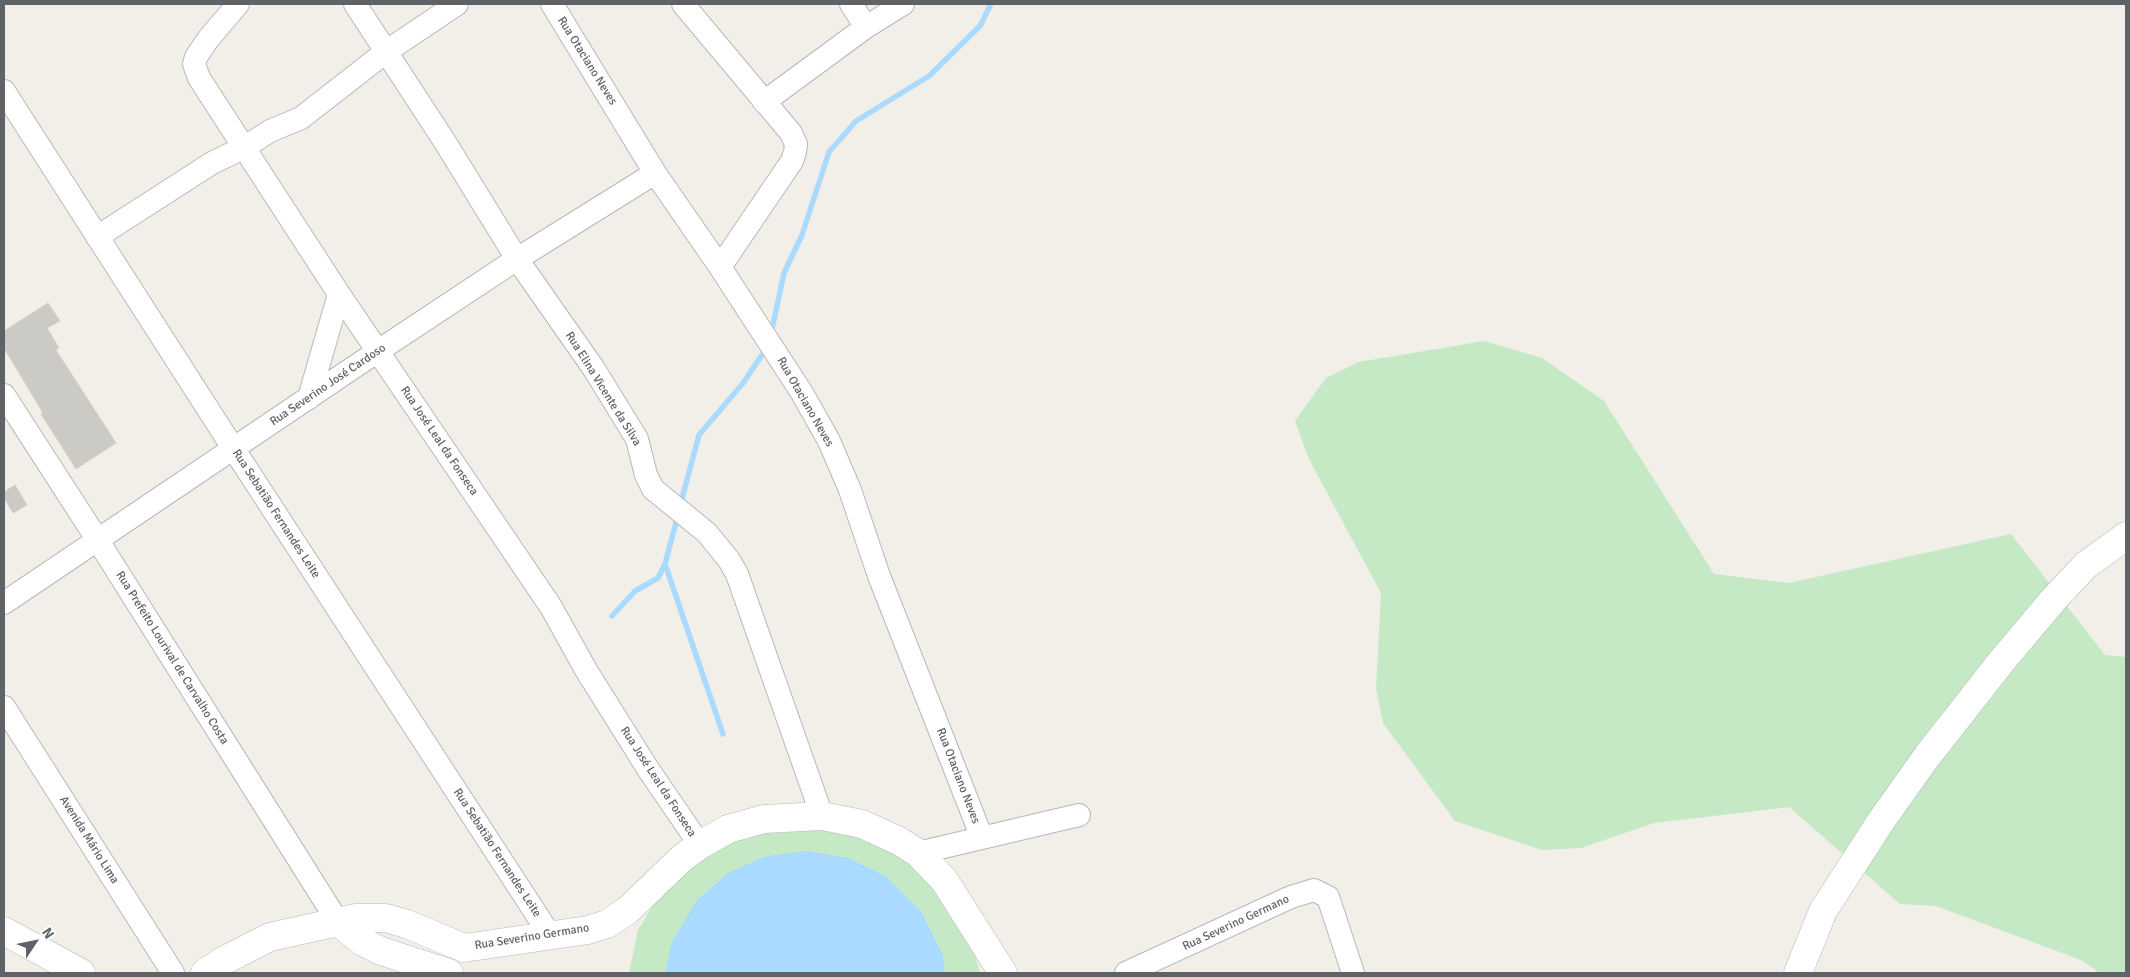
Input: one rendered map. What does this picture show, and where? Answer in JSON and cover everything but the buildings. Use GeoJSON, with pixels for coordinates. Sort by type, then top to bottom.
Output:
{"type":"FeatureCollection","features":[{"type":"Feature","properties":{"kind":"street","name":"Rua José Leal da Fonseca"},"geometry":{"type":"LineString","coordinates":[[238,4],[209,38],[196,57],[195,70],[339,294],[551,608],[586,670],[643,761],[700,845]]}},
{"type":"Feature","properties":{"kind":"street","name":"Rua Elina Vicente da Silva"},"geometry":{"type":"LineString","coordinates":[[355,4],[517,260],[594,369],[637,439],[646,475],[653,489],[707,532],[729,560],[736,574],[822,816]]}},
{"type":"Feature","properties":{"kind":"street"},"geometry":{"type":"LineString","coordinates":[[97,236],[212,163],[245,147],[270,131],[302,118],[386,51],[457,4]]}},
{"type":"Feature","properties":{"kind":"street","name":"Rua Otaciano Neves"},"geometry":{"type":"LineString","coordinates":[[552,4],[656,173],[720,266],[802,393],[839,463],[874,563],[982,838]]}},
{"type":"Feature","properties":{"kind":"street"},"geometry":{"type":"LineString","coordinates":[[683,4],[795,139],[796,152],[767,199],[720,266]]}},
{"type":"Feature","properties":{"kind":"street"},"geometry":{"type":"LineString","coordinates":[[851,4],[866,27]]}},
{"type":"Feature","properties":{"kind":"street"},"geometry":{"type":"LineString","coordinates":[[764,102],[866,27],[903,4]]}},
{"type":"Feature","properties":{"kind":"street","name":"Rua Sebatião Fernandes Leite"},"geometry":{"type":"LineString","coordinates":[[4,91],[233,448],[550,935]]}},
{"type":"Feature","properties":{"kind":"street","name":"Rua Severino José Cardoso"},"geometry":{"type":"LineString","coordinates":[[4,603],[378,351],[517,260],[656,173]]}},
{"type":"Feature","properties":{"kind":"street"},"geometry":{"type":"LineString","coordinates":[[309,398],[339,294]]}},
{"type":"Feature","properties":{"kind":"street","name":"Rua Prefeito Lourival de Carvalho Costa"},"geometry":{"type":"LineString","coordinates":[[4,395],[98,539],[338,922]]}},
{"type":"Feature","properties":{"kind":"street"},"geometry":{"type":"LineString","coordinates":[[1798,973],[1823,911],[1881,821],[1928,755],[2054,598],[2086,565],[2126,536]]}},
{"type":"Feature","properties":{"kind":"street","name":"Avenida Mário Lima"},"geometry":{"type":"LineString","coordinates":[[4,707],[173,973]]}},
{"type":"Feature","properties":{"kind":"street"},"geometry":{"type":"LineString","coordinates":[[918,853],[1079,815]]}},
{"type":"Feature","properties":{"kind":"street","name":"Rua Severino Germano"},"geometry":{"type":"LineString","coordinates":[[464,948],[588,930],[607,924],[628,910],[682,858],[728,829],[764,819],[822,816],[862,824],[899,841],[918,853],[944,880],[1004,973]]}},
{"type":"Feature","properties":{"kind":"street","name":"Rua Severino Germano"},"geometry":{"type":"LineString","coordinates":[[1126,973],[1305,892],[1314,890],[1328,897],[1353,973]]}},
{"type":"Feature","properties":{"kind":"street"},"geometry":{"type":"LineString","coordinates":[[205,973],[223,961],[270,937],[366,916],[386,918],[407,924],[464,948],[457,973]]}},
{"type":"Feature","properties":{"kind":"street"},"geometry":{"type":"LineString","coordinates":[[338,922],[362,942],[381,952],[449,973]]}},
{"type":"Feature","properties":{"kind":"street"},"geometry":{"type":"LineString","coordinates":[[4,931],[81,973]]}},
{"type":"Feature","properties":{"kind":"green space"},"geometry":{"type":"Polygon","coordinates":[[[1484,341],[1542,358],[1604,401],[1714,574],[1789,583],[2011,534],[2105,655],[2126,657],[2126,973],[2100,973],[2081,960],[1936,906],[1900,904],[1789,807],[1654,823],[1581,848],[1542,850],[1455,821],[1383,723],[1376,689],[1381,593],[1309,459],[1295,421],[1326,378],[1359,362],[1484,341]]]}},
{"type":"Feature","properties":{"kind":"green space"},"geometry":{"type":"Polygon","coordinates":[[[827,821],[884,839],[932,874],[966,923],[980,973],[629,973],[638,930],[669,880],[714,843],[769,823],[827,821]]]}},
{"type":"Feature","properties":{"kind":"water"},"geometry":{"type":"Polygon","coordinates":[[[807,851],[848,858],[886,876],[921,911],[943,955],[945,973],[665,973],[672,942],[697,900],[728,873],[766,856],[807,851]]]}},
{"type":"Feature","properties":{"kind":"waterway"},"geometry":{"type":"LineString","coordinates":[[771,334],[784,273],[802,235],[829,152],[856,121],[929,76],[980,26],[991,4]]}},
{"type":"Feature","properties":{"kind":"waterway"},"geometry":{"type":"LineString","coordinates":[[680,506],[699,435],[744,382],[765,350]]}},
{"type":"Feature","properties":{"kind":"waterway"},"geometry":{"type":"LineString","coordinates":[[678,515],[665,564],[723,734]]}},
{"type":"Feature","properties":{"kind":"waterway"},"geometry":{"type":"LineString","coordinates":[[612,616],[635,591],[658,578],[665,564]]}}]}
